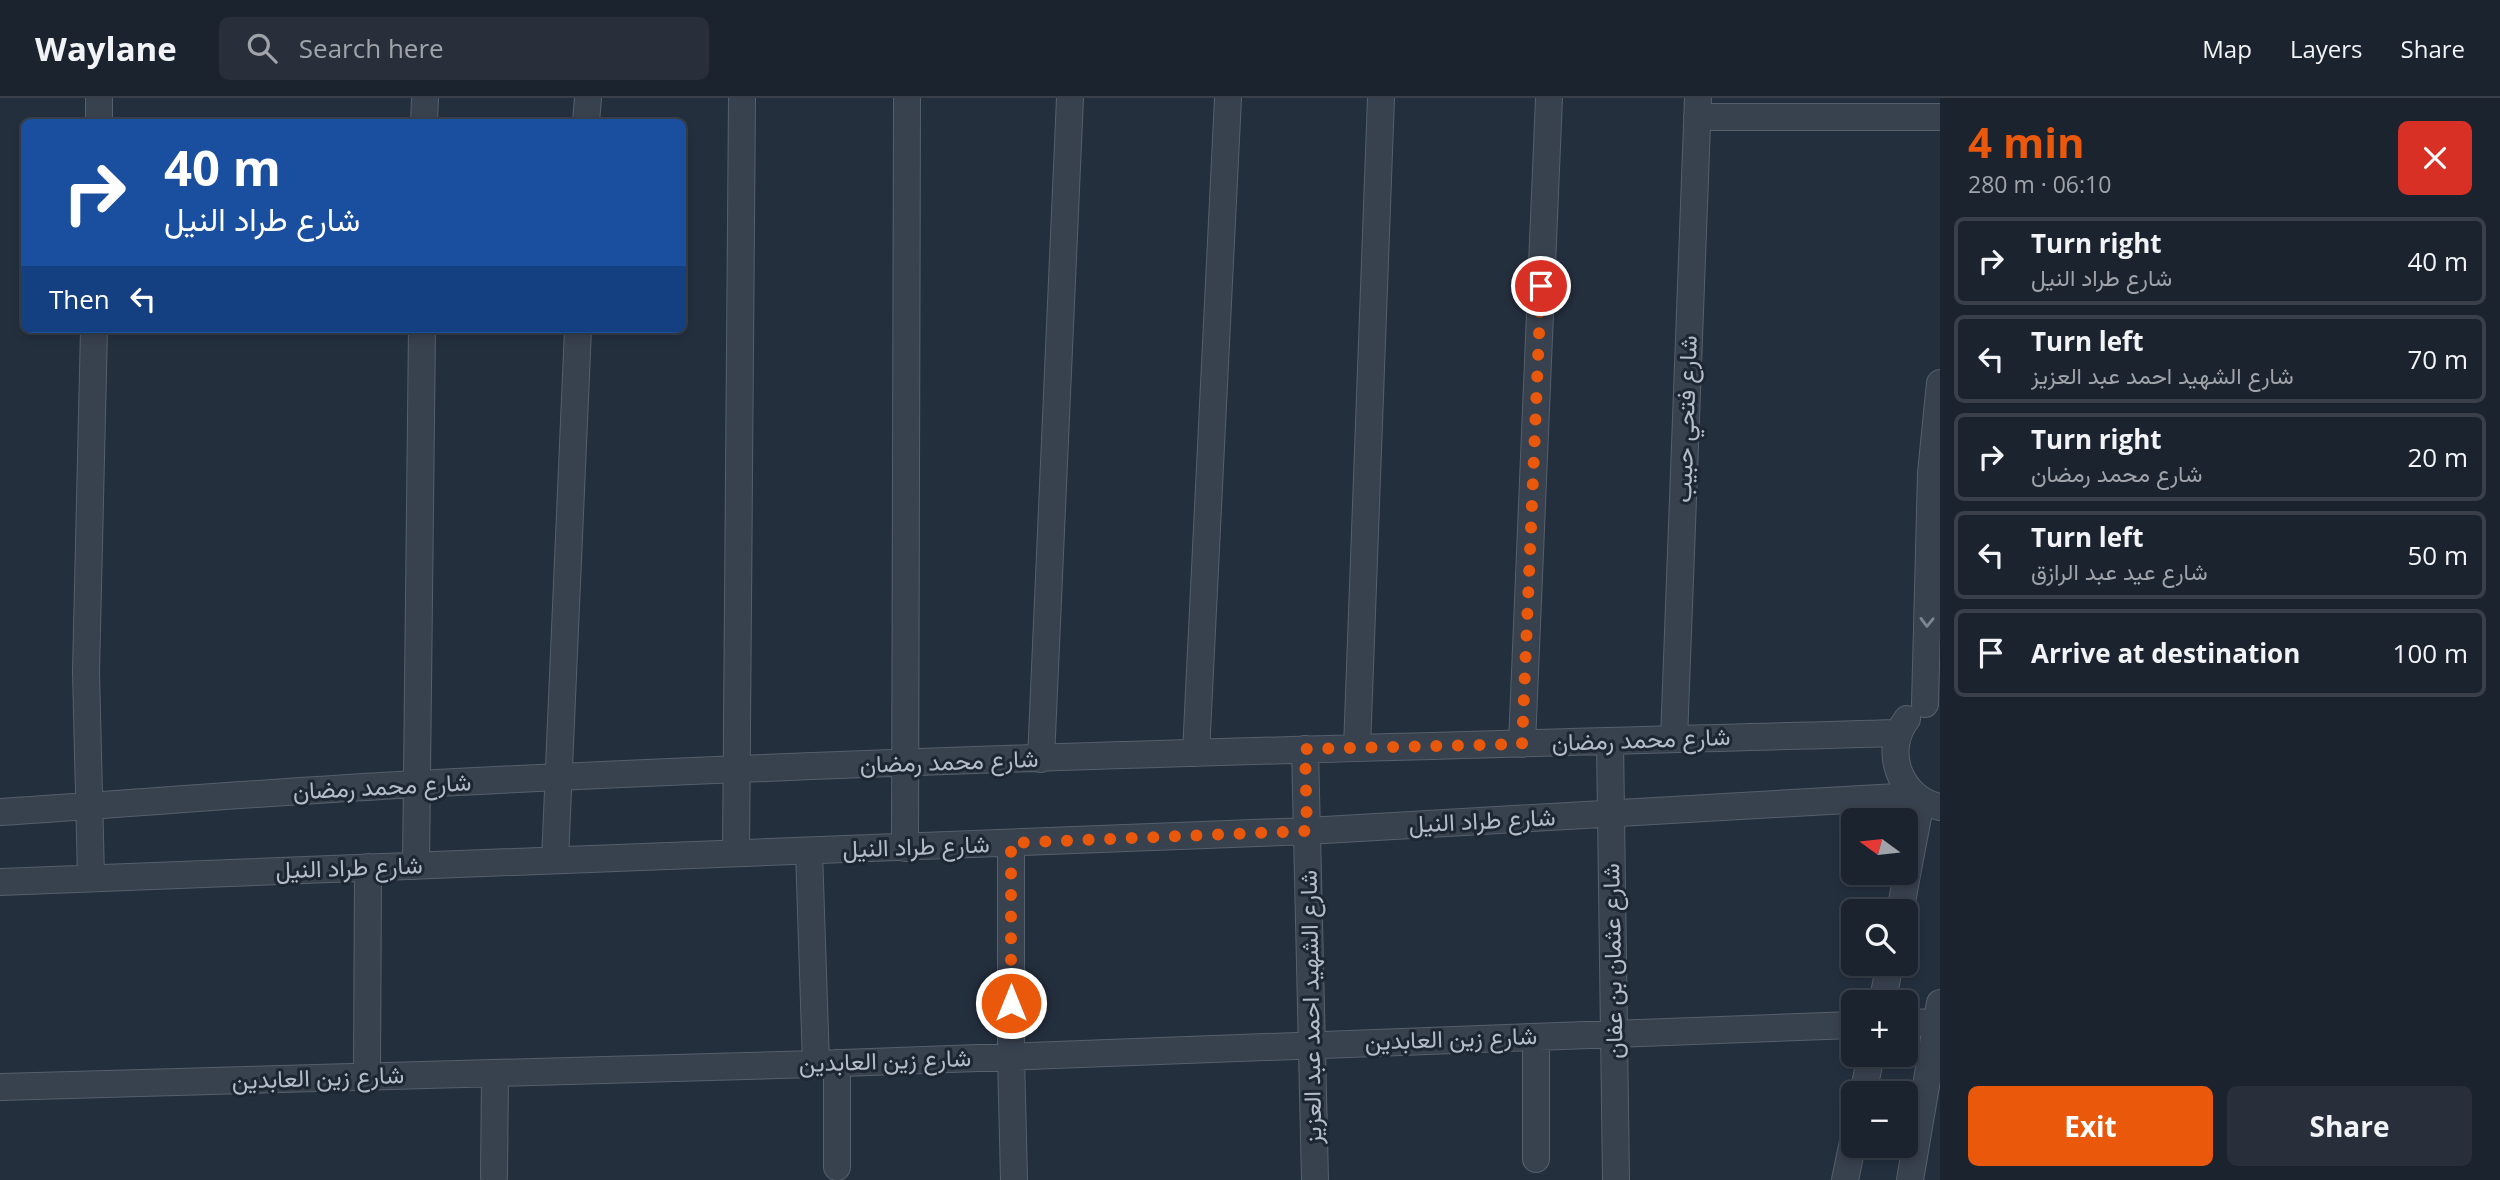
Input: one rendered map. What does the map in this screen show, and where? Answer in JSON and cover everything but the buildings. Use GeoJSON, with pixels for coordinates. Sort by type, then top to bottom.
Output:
{"type":"FeatureCollection","features":[{"type":"Feature","properties":{"kind":"street"},"geometry":{"type":"LineString","coordinates":[[99,98],[99,119]]}},
{"type":"Feature","properties":{"kind":"street"},"geometry":{"type":"LineString","coordinates":[[424,119],[425,98]]}},
{"type":"Feature","properties":{"kind":"street"},"geometry":{"type":"LineString","coordinates":[[586,119],[587,98]]}},
{"type":"Feature","properties":{"kind":"street"},"geometry":{"type":"LineString","coordinates":[[736,853],[742,98]]}},
{"type":"Feature","properties":{"kind":"street"},"geometry":{"type":"LineString","coordinates":[[905,848],[907,98]]}},
{"type":"Feature","properties":{"kind":"street"},"geometry":{"type":"LineString","coordinates":[[1041,759],[1070,98]]}},
{"type":"Feature","properties":{"kind":"street"},"geometry":{"type":"LineString","coordinates":[[1196,753],[1228,98]]}},
{"type":"Feature","properties":{"kind":"street"},"geometry":{"type":"LineString","coordinates":[[1357,748],[1381,98]]}},
{"type":"Feature","properties":{"kind":"street"},"geometry":{"type":"LineString","coordinates":[[1522,744],[1549,98]]}},
{"type":"Feature","properties":{"kind":"street"},"geometry":{"type":"LineString","coordinates":[[1698,107],[1940,117]]}},
{"type":"Feature","properties":{"kind":"street","name":"شارع فتحي حبيب"},"geometry":{"type":"LineString","coordinates":[[1674,739],[1698,107]]}},
{"type":"Feature","properties":{"kind":"street"},"geometry":{"type":"LineString","coordinates":[[91,877],[86,672],[94,333]]}},
{"type":"Feature","properties":{"kind":"street"},"geometry":{"type":"LineString","coordinates":[[416,866],[422,333]]}},
{"type":"Feature","properties":{"kind":"street"},"geometry":{"type":"LineString","coordinates":[[555,860],[578,333]]}},
{"type":"Feature","properties":{"kind":"street"},"geometry":{"type":"LineString","coordinates":[[1903,899],[1926,801],[1902,780],[1895,760],[1898,733],[1905,721],[1933,701],[1931,473],[1940,383]]}},
{"type":"Feature","properties":{"kind":"street","name":"شارع محمد رمضان"},"geometry":{"type":"LineString","coordinates":[[0,812],[417,784],[737,770],[1305,749],[1898,733]]}},
{"type":"Feature","properties":{"kind":"street","name":"شارع عثمان بن عفان"},"geometry":{"type":"LineString","coordinates":[[1610,741],[1616,1180]]}},
{"type":"Feature","properties":{"kind":"street","name":"شارع الشهيد احمد عبد العزيز"},"geometry":{"type":"LineString","coordinates":[[1305,749],[1315,1180]]}},
{"type":"Feature","properties":{"kind":"street","name":"شارع طراد النيل"},"geometry":{"type":"LineString","coordinates":[[0,882],[905,848],[1307,831],[1611,813],[1926,801]]}},
{"type":"Feature","properties":{"kind":"street"},"geometry":{"type":"LineString","coordinates":[[1011,843],[1014,1180]]}},
{"type":"Feature","properties":{"kind":"street"},"geometry":{"type":"LineString","coordinates":[[809,851],[837,1167]]}},
{"type":"Feature","properties":{"kind":"street"},"geometry":{"type":"LineString","coordinates":[[367,1076],[368,867]]}},
{"type":"Feature","properties":{"kind":"street"},"geometry":{"type":"LineString","coordinates":[[1910,1180],[1938,1013],[1918,1019]]}},
{"type":"Feature","properties":{"kind":"street","name":"شارع زين العابدين"},"geometry":{"type":"LineString","coordinates":[[0,1087],[826,1064],[1841,1025]]}},
{"type":"Feature","properties":{"kind":"street"},"geometry":{"type":"LineString","coordinates":[[1536,1037],[1536,1159]]}},
{"type":"Feature","properties":{"kind":"street"},"geometry":{"type":"LineString","coordinates":[[494,1176],[495,1073]]}},
{"type":"Feature","properties":{"kind":"street"},"geometry":{"type":"LineString","coordinates":[[1845,1180],[1850,1158]]}},
{"type":"Feature","properties":{"kind":"route"},"geometry":{"type":"LineString","coordinates":[[1011,1003],[1011,843],[1307,831],[1305,749],[1522,744],[1541,286]]}}]}
